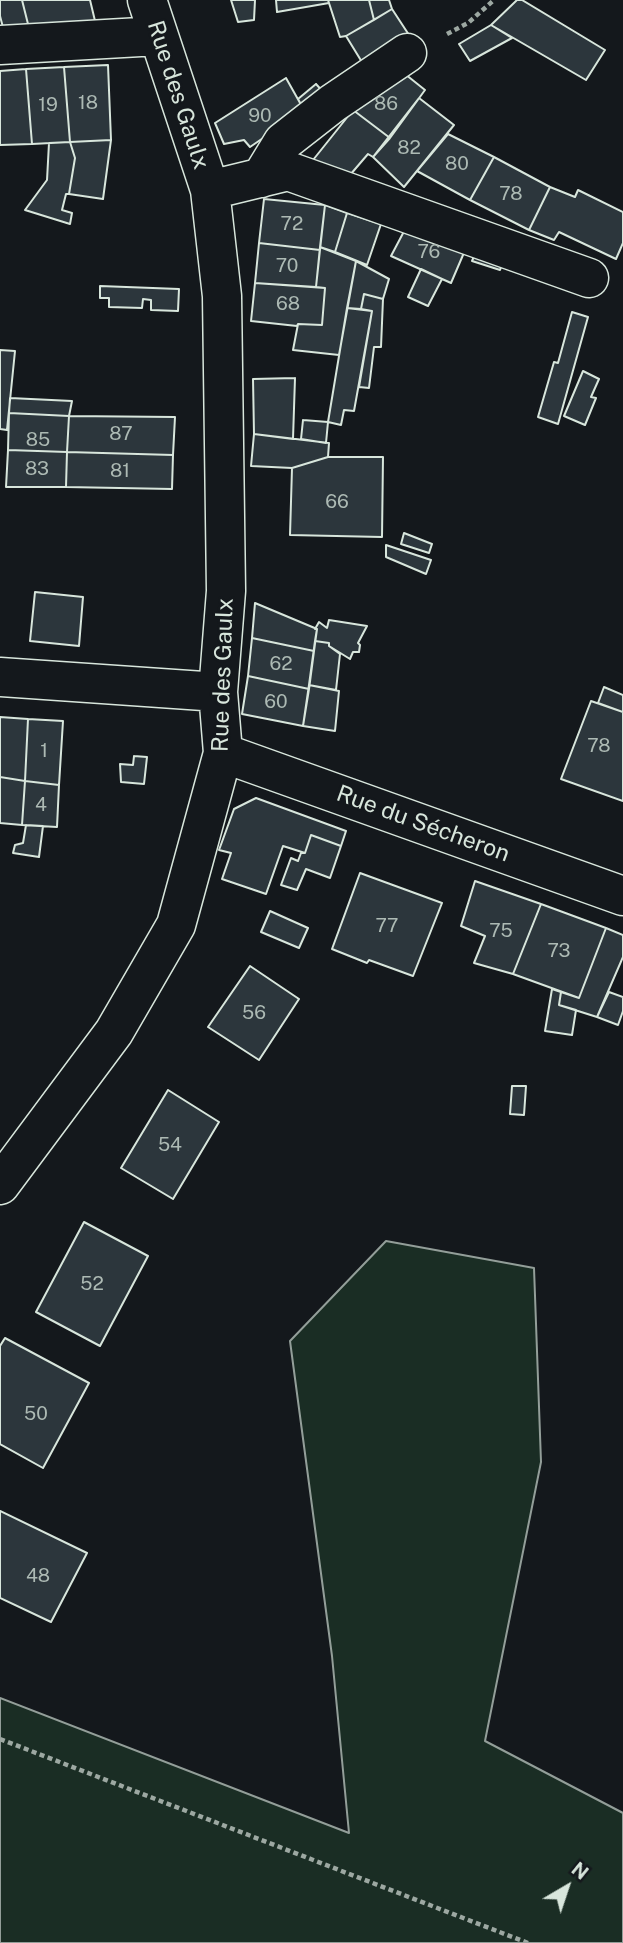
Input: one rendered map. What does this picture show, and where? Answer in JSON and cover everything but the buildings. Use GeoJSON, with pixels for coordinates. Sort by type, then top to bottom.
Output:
{"type":"FeatureCollection","features":[{"type":"Feature","properties":{"kind":"street","name":"Rue des Gaulx"},"geometry":{"type":"LineString","coordinates":[[0,1185],[114,1032],[176,925],[223,752],[218,692],[226,591],[222,296],[210,190],[147,0]]}},
{"type":"Feature","properties":{"kind":"street"},"geometry":{"type":"LineString","coordinates":[[0,44],[158,36]]}},
{"type":"Feature","properties":{"kind":"street"},"geometry":{"type":"LineString","coordinates":[[261,178],[283,142],[333,103],[407,53]]}},
{"type":"Feature","properties":{"kind":"street","name":"Rue des Gaulx"},"geometry":{"type":"LineString","coordinates":[[210,190],[288,171],[589,278]]}},
{"type":"Feature","properties":{"kind":"street"},"geometry":{"type":"LineString","coordinates":[[0,677],[218,692]]}},
{"type":"Feature","properties":{"kind":"street","name":"Rue du Sécheron"},"geometry":{"type":"LineString","coordinates":[[223,752],[623,896]]}},
{"type":"Feature","properties":{"kind":"path"},"geometry":{"type":"LineString","coordinates":[[407,53],[468,23],[494,0]]}},
{"type":"Feature","properties":{"kind":"path"},"geometry":{"type":"LineString","coordinates":[[0,1739],[528,1943]]}},
{"type":"Feature","properties":{"kind":"green space"},"geometry":{"type":"Polygon","coordinates":[[[386,1241],[534,1268],[541,1462],[485,1741],[623,1813],[623,1943],[0,1943],[0,1698],[349,1833],[332,1656],[290,1341],[386,1241]]]}}]}
